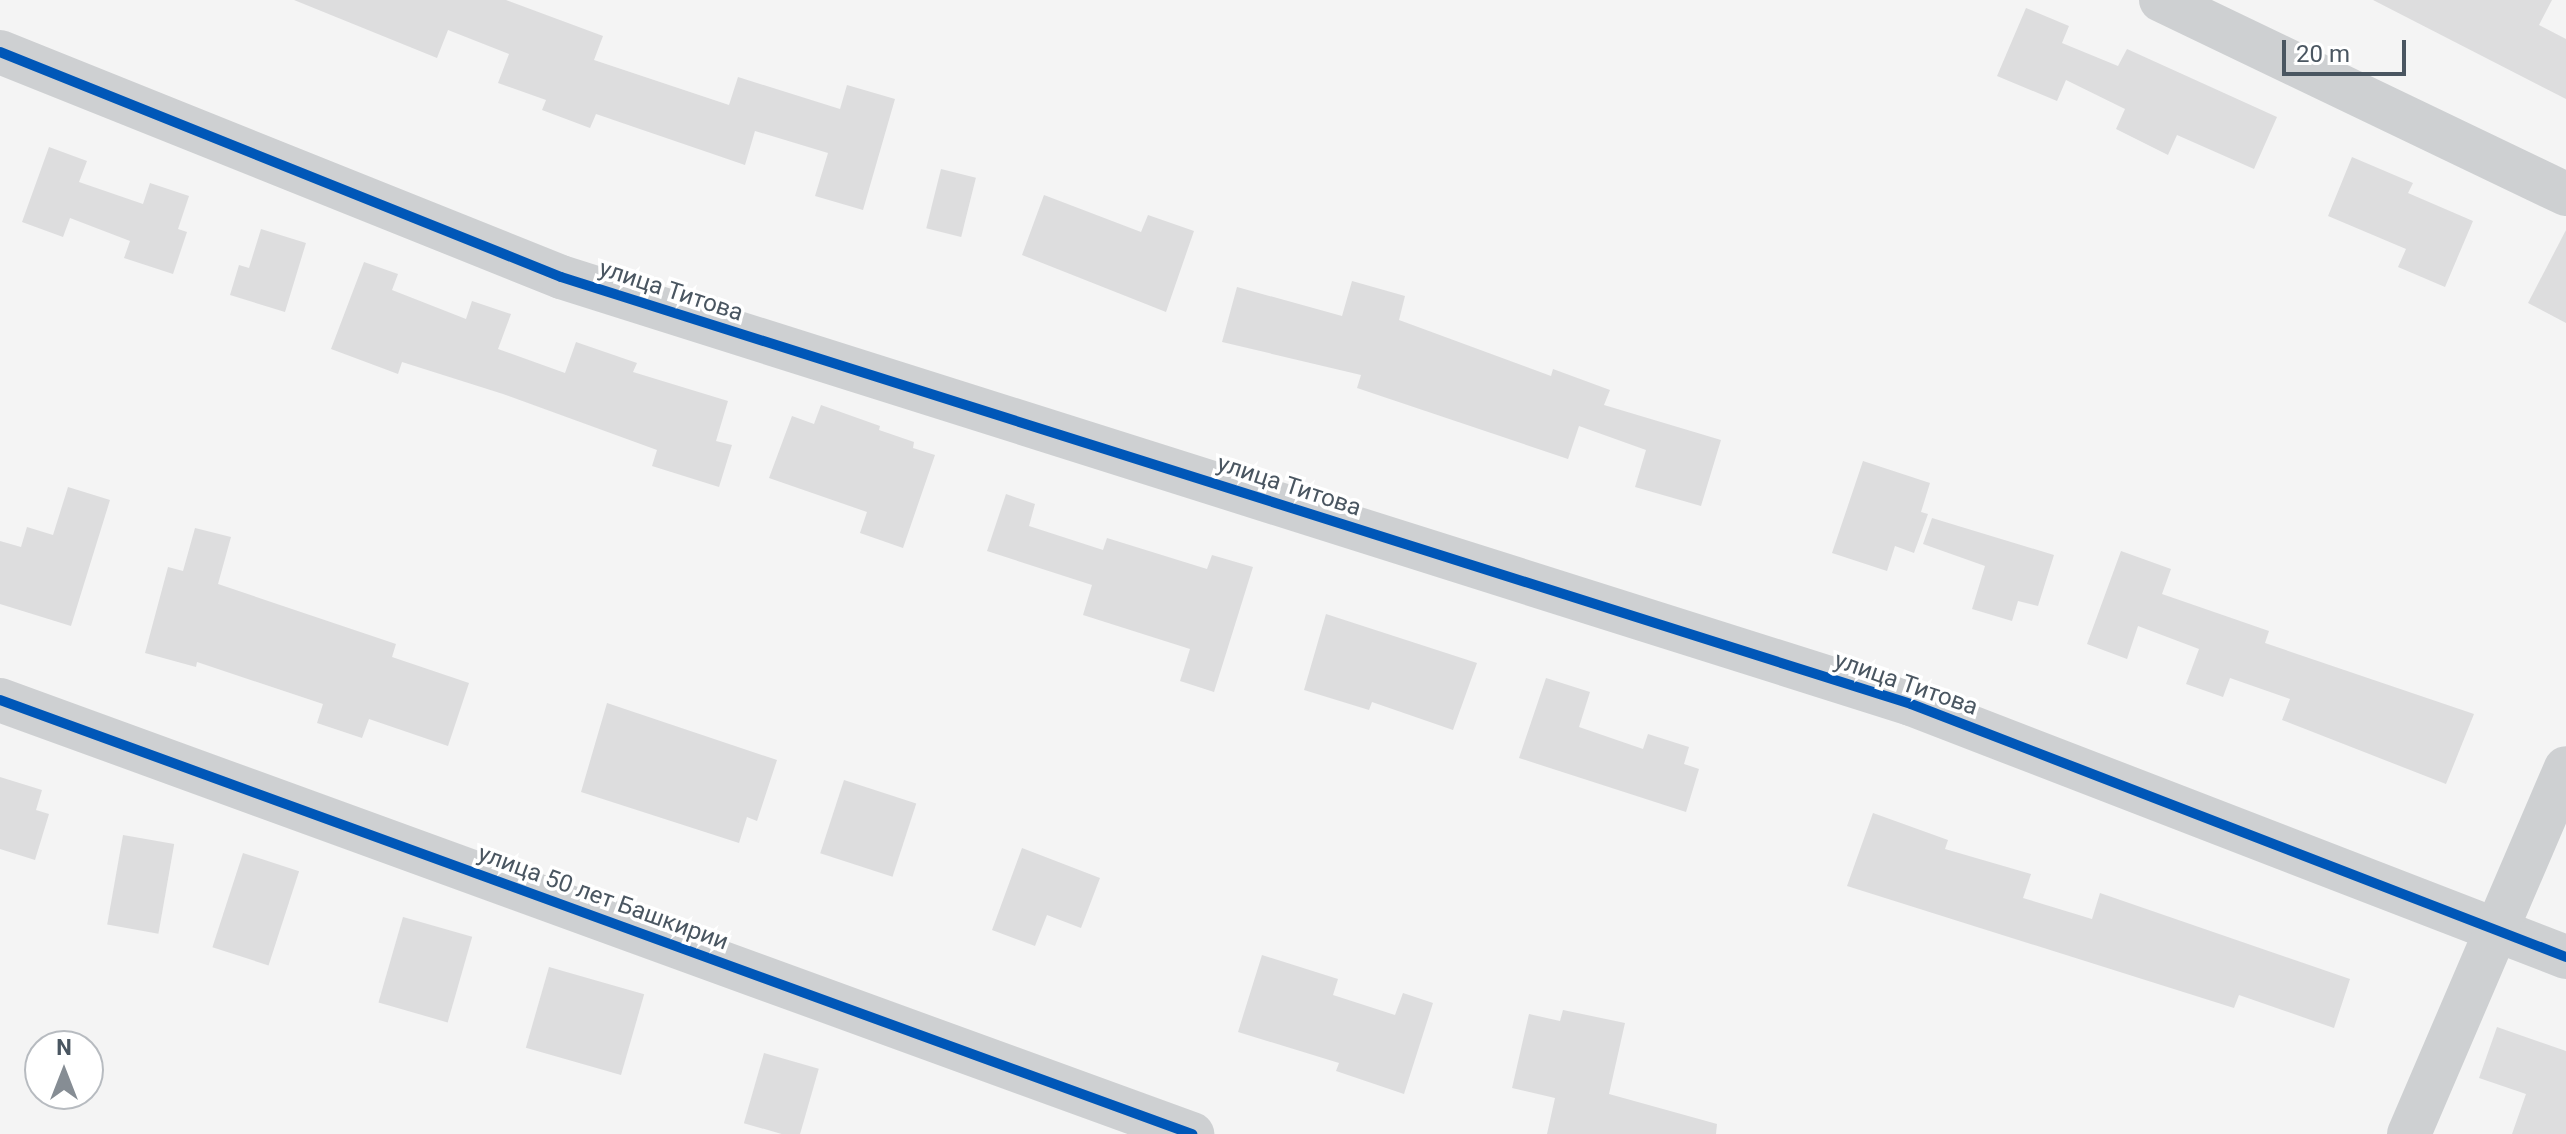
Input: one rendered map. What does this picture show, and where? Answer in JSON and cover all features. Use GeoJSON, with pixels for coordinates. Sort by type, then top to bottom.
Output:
{"type":"FeatureCollection","features":[{"type":"Feature","properties":{"kind":"street"},"geometry":{"type":"LineString","coordinates":[[2161,0],[2566,194]]}},
{"type":"Feature","properties":{"kind":"street","name":"улица Титова"},"geometry":{"type":"LineString","coordinates":[[0,52],[561,277],[1911,704],[2566,957]]}},
{"type":"Feature","properties":{"kind":"street","name":"улица 50 лет Башкирии"},"geometry":{"type":"LineString","coordinates":[[0,700],[1192,1134]]}},
{"type":"Feature","properties":{"kind":"street"},"geometry":{"type":"LineString","coordinates":[[2409,1134],[2493,929],[2566,768]]}},
{"type":"Feature","properties":{"kind":"building"},"geometry":{"type":"Polygon","coordinates":[[[294,0],[506,0],[603,36],[594,60],[729,105],[738,77],[840,109],[847,85],[895,99],[863,210],[815,196],[828,153],[755,131],[745,165],[596,114],[590,128],[542,110],[546,100],[498,83],[509,54],[448,30],[437,58],[294,0]]]}},
{"type":"Feature","properties":{"kind":"building"},"geometry":{"type":"Polygon","coordinates":[[[2373,0],[2552,0],[2539,25],[2566,39],[2566,99],[2373,0]]]}},
{"type":"Feature","properties":{"kind":"building"},"geometry":{"type":"Polygon","coordinates":[[[2026,8],[2069,26],[2062,43],[2118,66],[2127,49],[2277,117],[2254,169],[2177,135],[2168,155],[2116,129],[2125,109],[2066,80],[2057,101],[1997,76],[2026,8]]]}},
{"type":"Feature","properties":{"kind":"building"},"geometry":{"type":"Polygon","coordinates":[[[49,147],[87,161],[79,182],[143,204],[150,183],[189,196],[178,229],[187,232],[173,274],[124,258],[130,241],[70,218],[63,237],[22,222],[49,147]]]}},
{"type":"Feature","properties":{"kind":"building"},"geometry":{"type":"Polygon","coordinates":[[[2352,157],[2413,183],[2408,193],[2473,221],[2445,287],[2398,267],[2406,249],[2328,216],[2352,157]]]}},
{"type":"Feature","properties":{"kind":"building"},"geometry":{"type":"Polygon","coordinates":[[[941,169],[976,178],[961,237],[926,228],[941,169]]]}},
{"type":"Feature","properties":{"kind":"building"},"geometry":{"type":"Polygon","coordinates":[[[1044,195],[1141,232],[1148,215],[1194,231],[1166,312],[1022,255],[1044,195]]]}},
{"type":"Feature","properties":{"kind":"building"},"geometry":{"type":"Polygon","coordinates":[[[261,229],[306,243],[285,312],[230,295],[239,265],[249,268],[261,229]]]}},
{"type":"Feature","properties":{"kind":"building"},"geometry":{"type":"Polygon","coordinates":[[[2566,230],[2566,323],[2528,303],[2566,230]]]}},
{"type":"Feature","properties":{"kind":"building"},"geometry":{"type":"Polygon","coordinates":[[[364,262],[398,274],[392,290],[466,319],[472,301],[511,314],[498,349],[565,373],[576,342],[637,363],[633,372],[728,401],[716,441],[732,445],[719,487],[652,466],[657,450],[503,394],[402,362],[398,374],[331,349],[364,262]]]}},
{"type":"Feature","properties":{"kind":"building"},"geometry":{"type":"Polygon","coordinates":[[[1352,281],[1405,296],[1399,320],[1551,376],[1553,369],[1610,390],[1604,405],[1721,440],[1701,506],[1635,487],[1646,450],[1579,426],[1568,459],[1357,388],[1361,375],[1222,342],[1237,287],[1342,316],[1352,281]]]}},
{"type":"Feature","properties":{"kind":"building"},"geometry":{"type":"Polygon","coordinates":[[[821,405],[880,426],[879,430],[914,442],[913,448],[935,455],[903,548],[860,533],[867,512],[769,478],[792,416],[814,424],[821,405]]]}},
{"type":"Feature","properties":{"kind":"building"},"geometry":{"type":"Polygon","coordinates":[[[1863,461],[1930,483],[1921,512],[1928,514],[1914,553],[1895,546],[1887,571],[1832,553],[1863,461]]]}},
{"type":"Feature","properties":{"kind":"building"},"geometry":{"type":"Polygon","coordinates":[[[68,487],[110,500],[71,626],[0,604],[0,541],[21,547],[27,527],[53,535],[68,487]]]}},
{"type":"Feature","properties":{"kind":"building"},"geometry":{"type":"Polygon","coordinates":[[[1006,494],[1035,504],[1029,526],[1103,550],[1107,538],[1207,569],[1212,555],[1253,567],[1214,692],[1180,681],[1190,649],[1083,615],[1092,585],[987,551],[1006,494]]]}},
{"type":"Feature","properties":{"kind":"building"},"geometry":{"type":"Polygon","coordinates":[[[1932,518],[2054,555],[2038,606],[2018,601],[2012,621],[1972,609],[1985,566],[1923,544],[1932,518]]]}},
{"type":"Feature","properties":{"kind":"building"},"geometry":{"type":"Polygon","coordinates":[[[195,528],[231,537],[218,584],[396,644],[392,657],[469,683],[448,746],[369,719],[362,738],[317,723],[323,704],[197,662],[196,667],[145,653],[168,567],[183,571],[195,528]]]}},
{"type":"Feature","properties":{"kind":"building"},"geometry":{"type":"Polygon","coordinates":[[[2121,551],[2171,569],[2162,594],[2269,631],[2265,643],[2474,714],[2446,784],[2282,720],[2290,699],[2230,678],[2223,697],[2186,684],[2199,649],[2138,626],[2127,659],[2087,644],[2121,551]]]}},
{"type":"Feature","properties":{"kind":"building"},"geometry":{"type":"Polygon","coordinates":[[[1326,614],[1477,663],[1453,730],[1372,702],[1369,710],[1304,690],[1326,614]]]}},
{"type":"Feature","properties":{"kind":"building"},"geometry":{"type":"Polygon","coordinates":[[[1546,678],[1590,692],[1579,727],[1643,749],[1648,734],[1689,747],[1684,764],[1699,769],[1686,812],[1519,758],[1546,678]]]}},
{"type":"Feature","properties":{"kind":"building"},"geometry":{"type":"Polygon","coordinates":[[[607,703],[777,760],[757,821],[747,817],[739,843],[581,792],[607,703]]]}},
{"type":"Feature","properties":{"kind":"building"},"geometry":{"type":"Polygon","coordinates":[[[0,777],[42,790],[36,810],[49,814],[35,860],[0,849],[0,777]]]}},
{"type":"Feature","properties":{"kind":"building"},"geometry":{"type":"Polygon","coordinates":[[[844,780],[916,803],[892,877],[820,853],[844,780]]]}},
{"type":"Feature","properties":{"kind":"building"},"geometry":{"type":"Polygon","coordinates":[[[1873,813],[1948,840],[1945,849],[2031,874],[2023,898],[2092,919],[2100,893],[2350,979],[2334,1028],[2239,995],[2234,1008],[1847,886],[1873,813]]]}},
{"type":"Feature","properties":{"kind":"building"},"geometry":{"type":"Polygon","coordinates":[[[123,835],[174,844],[158,934],[107,925],[123,835]]]}},
{"type":"Feature","properties":{"kind":"building"},"geometry":{"type":"Polygon","coordinates":[[[1022,848],[1100,878],[1081,928],[1047,915],[1035,946],[992,930],[1022,848]]]}},
{"type":"Feature","properties":{"kind":"building"},"geometry":{"type":"Polygon","coordinates":[[[243,853],[299,871],[269,965],[212,947],[243,853]]]}},
{"type":"Feature","properties":{"kind":"building"},"geometry":{"type":"Polygon","coordinates":[[[403,917],[472,937],[448,1022],[378,1003],[403,917]]]}},
{"type":"Feature","properties":{"kind":"building"},"geometry":{"type":"Polygon","coordinates":[[[1262,955],[1338,979],[1333,995],[1395,1015],[1403,993],[1433,1003],[1404,1094],[1336,1071],[1339,1063],[1238,1032],[1262,955]]]}},
{"type":"Feature","properties":{"kind":"building"},"geometry":{"type":"Polygon","coordinates":[[[549,967],[644,994],[621,1075],[526,1048],[549,967]]]}},
{"type":"Feature","properties":{"kind":"building"},"geometry":{"type":"Polygon","coordinates":[[[1563,1010],[1625,1023],[1609,1094],[1717,1124],[1716,1134],[1547,1134],[1555,1098],[1512,1088],[1529,1014],[1560,1021],[1563,1010]]]}},
{"type":"Feature","properties":{"kind":"building"},"geometry":{"type":"Polygon","coordinates":[[[2497,1027],[2566,1051],[2566,1134],[2512,1134],[2526,1094],[2479,1078],[2497,1027]]]}},
{"type":"Feature","properties":{"kind":"building"},"geometry":{"type":"Polygon","coordinates":[[[764,1053],[819,1069],[800,1134],[782,1134],[744,1123],[764,1053]]]}},
{"type":"Feature","properties":{"kind":"cycle path"},"geometry":{"type":"LineString","coordinates":[[0,52],[561,277],[1911,704],[2566,957]]}},
{"type":"Feature","properties":{"kind":"cycle path"},"geometry":{"type":"LineString","coordinates":[[0,700],[1192,1134]]}}]}
